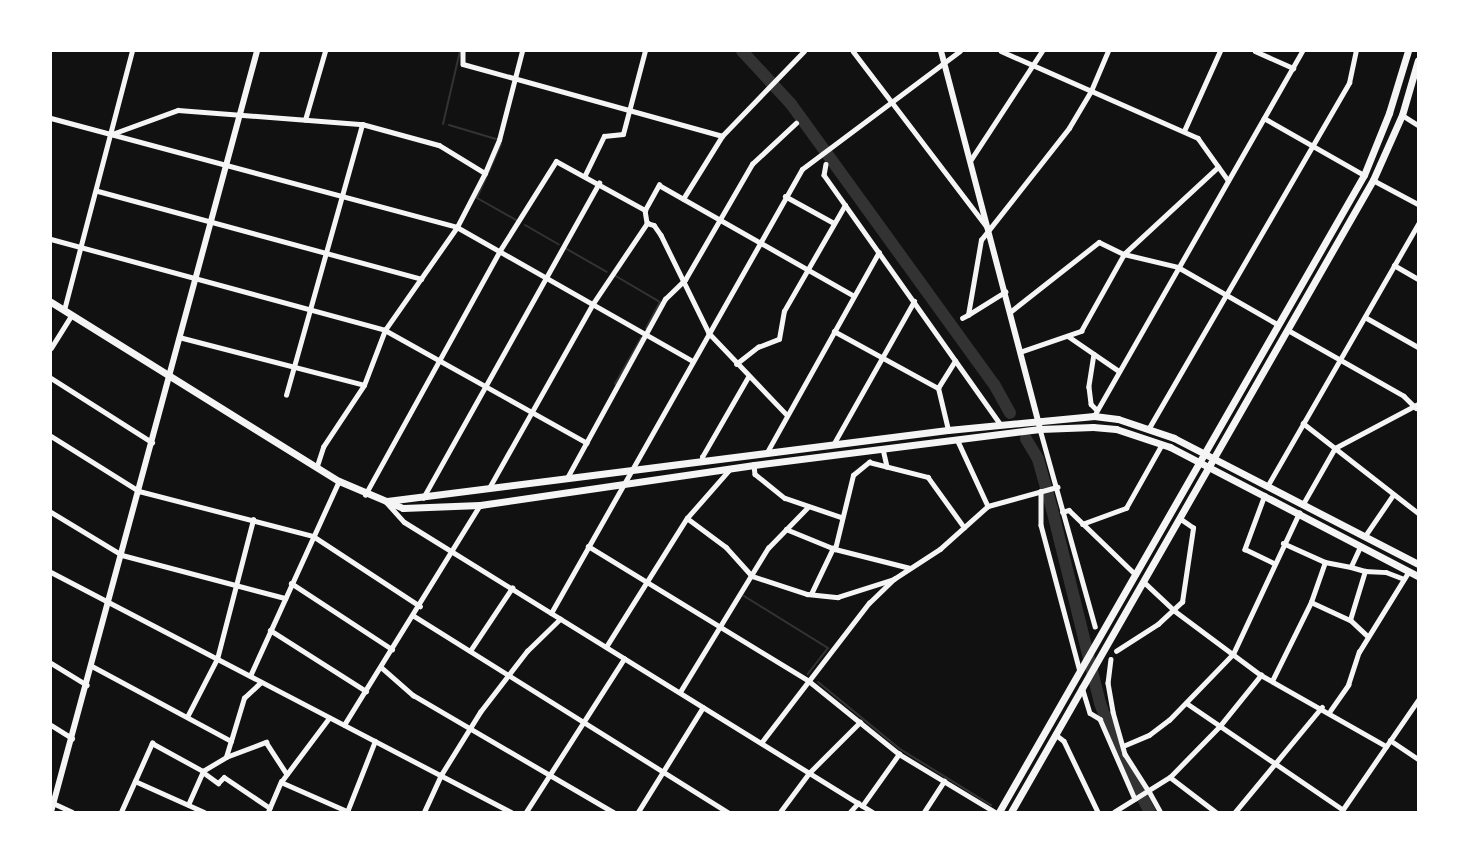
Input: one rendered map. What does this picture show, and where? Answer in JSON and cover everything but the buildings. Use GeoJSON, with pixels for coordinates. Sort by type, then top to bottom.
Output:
{"type":"FeatureCollection","features":[{"type":"Feature","properties":{"kind":"main road"},"geometry":{"type":"LineString","coordinates":[[51,812],[257,51]]}},
{"type":"Feature","properties":{"kind":"main road"},"geometry":{"type":"LineString","coordinates":[[941,51],[1040,429]]}},
{"type":"Feature","properties":{"kind":"main road"},"geometry":{"type":"LineString","coordinates":[[997,812],[1081,671],[1364,175],[1389,113],[1408,51]]}},
{"type":"Feature","properties":{"kind":"main road"},"geometry":{"type":"LineString","coordinates":[[1011,812],[1373,180],[1402,115],[1418,60]]}},
{"type":"Feature","properties":{"kind":"main road"},"geometry":{"type":"LineString","coordinates":[[51,302],[339,481],[365,495],[403,508],[424,509],[480,505],[754,465],[1040,429],[1116,429],[1162,444],[1210,466],[1418,576]]}},
{"type":"Feature","properties":{"kind":"main road"},"geometry":{"type":"LineString","coordinates":[[385,501],[488,491],[566,479],[1096,413],[1149,428],[1204,452],[1418,563]]}},
{"type":"Feature","properties":{"kind":"street"},"geometry":{"type":"LineString","coordinates":[[64,310],[98,191],[132,51]]}},
{"type":"Feature","properties":{"kind":"street"},"geometry":{"type":"LineString","coordinates":[[305,120],[325,51]]}},
{"type":"Feature","properties":{"kind":"street"},"geometry":{"type":"LineString","coordinates":[[463,51],[463,64],[722,136]]}},
{"type":"Feature","properties":{"kind":"street"},"geometry":{"type":"LineString","coordinates":[[317,466],[323,447],[364,385],[385,330],[457,227],[484,173],[499,140],[522,51]]}},
{"type":"Feature","properties":{"kind":"street"},"geometry":{"type":"LineString","coordinates":[[585,176],[604,136],[623,134],[645,51]]}},
{"type":"Feature","properties":{"kind":"street"},"geometry":{"type":"LineString","coordinates":[[683,199],[722,136],[804,51]]}},
{"type":"Feature","properties":{"kind":"street"},"geometry":{"type":"LineString","coordinates":[[853,51],[988,228]]}},
{"type":"Feature","properties":{"kind":"street"},"geometry":{"type":"LineString","coordinates":[[551,613],[802,169],[960,51]]}},
{"type":"Feature","properties":{"kind":"street"},"geometry":{"type":"LineString","coordinates":[[1001,51],[1198,138],[1228,180]]}},
{"type":"Feature","properties":{"kind":"street"},"geometry":{"type":"LineString","coordinates":[[970,161],[1036,66],[1042,51]]}},
{"type":"Feature","properties":{"kind":"street"},"geometry":{"type":"LineString","coordinates":[[968,315],[981,240],[988,228],[1039,171],[1091,91],[1108,51]]}},
{"type":"Feature","properties":{"kind":"street"},"geometry":{"type":"LineString","coordinates":[[1184,131],[1220,51]]}},
{"type":"Feature","properties":{"kind":"street"},"geometry":{"type":"LineString","coordinates":[[1096,413],[1302,51]]}},
{"type":"Feature","properties":{"kind":"street"},"geometry":{"type":"LineString","coordinates":[[1149,428],[1348,84],[1356,51]]}},
{"type":"Feature","properties":{"kind":"street"},"geometry":{"type":"LineString","coordinates":[[1258,52],[1293,68]]}},
{"type":"Feature","properties":{"kind":"street"},"geometry":{"type":"LineString","coordinates":[[112,134],[178,110],[362,124],[439,145],[484,173]]}},
{"type":"Feature","properties":{"kind":"street"},"geometry":{"type":"LineString","coordinates":[[1402,115],[1418,125]]}},
{"type":"Feature","properties":{"kind":"street"},"geometry":{"type":"LineString","coordinates":[[51,118],[457,227],[693,361]]}},
{"type":"Feature","properties":{"kind":"street"},"geometry":{"type":"LineString","coordinates":[[1264,118],[1364,175]]}},
{"type":"Feature","properties":{"kind":"street"},"geometry":{"type":"LineString","coordinates":[[566,479],[665,299],[685,280],[752,164],[796,123]]}},
{"type":"Feature","properties":{"kind":"street"},"geometry":{"type":"LineString","coordinates":[[286,395],[344,196],[362,124]]}},
{"type":"Feature","properties":{"kind":"street"},"geometry":{"type":"LineString","coordinates":[[365,495],[499,252],[556,161],[645,210]]}},
{"type":"Feature","properties":{"kind":"street"},"geometry":{"type":"LineString","coordinates":[[826,164],[824,175],[1001,424]]}},
{"type":"Feature","properties":{"kind":"street"},"geometry":{"type":"LineString","coordinates":[[1020,352],[1081,331],[1124,255],[1218,166]]}},
{"type":"Feature","properties":{"kind":"street"},"geometry":{"type":"LineString","coordinates":[[1373,180],[1418,204]]}},
{"type":"Feature","properties":{"kind":"street"},"geometry":{"type":"LineString","coordinates":[[423,498],[484,385],[599,183]]}},
{"type":"Feature","properties":{"kind":"street"},"geometry":{"type":"LineString","coordinates":[[488,491],[592,305],[647,223],[645,210],[659,185],[854,296]]}},
{"type":"Feature","properties":{"kind":"street"},"geometry":{"type":"LineString","coordinates":[[98,191],[421,279]]}},
{"type":"Feature","properties":{"kind":"street"},"geometry":{"type":"LineString","coordinates":[[785,196],[834,223]]}},
{"type":"Feature","properties":{"kind":"street"},"geometry":{"type":"LineString","coordinates":[[736,364],[758,347],[778,339],[784,311],[806,269],[845,205]]}},
{"type":"Feature","properties":{"kind":"street"},"geometry":{"type":"LineString","coordinates":[[647,223],[654,225],[685,280],[709,333],[748,377],[787,415]]}},
{"type":"Feature","properties":{"kind":"street"},"geometry":{"type":"LineString","coordinates":[[1268,485],[1418,224]]}},
{"type":"Feature","properties":{"kind":"street"},"geometry":{"type":"LineString","coordinates":[[51,239],[385,330],[586,443]]}},
{"type":"Feature","properties":{"kind":"street"},"geometry":{"type":"LineString","coordinates":[[1010,312],[1099,242],[1124,255],[1178,267],[1279,325]]}},
{"type":"Feature","properties":{"kind":"street"},"geometry":{"type":"LineString","coordinates":[[766,454],[879,252]]}},
{"type":"Feature","properties":{"kind":"street"},"geometry":{"type":"LineString","coordinates":[[1394,265],[1418,279]]}},
{"type":"Feature","properties":{"kind":"street"},"geometry":{"type":"LineString","coordinates":[[962,318],[1005,292]]}},
{"type":"Feature","properties":{"kind":"street"},"geometry":{"type":"LineString","coordinates":[[833,446],[914,301]]}},
{"type":"Feature","properties":{"kind":"street"},"geometry":{"type":"LineString","coordinates":[[51,348],[72,315]]}},
{"type":"Feature","properties":{"kind":"street"},"geometry":{"type":"LineString","coordinates":[[1365,317],[1418,347]]}},
{"type":"Feature","properties":{"kind":"street"},"geometry":{"type":"LineString","coordinates":[[1288,330],[1404,396],[1417,407],[1335,448],[1303,504]]}},
{"type":"Feature","properties":{"kind":"street"},"geometry":{"type":"LineString","coordinates":[[834,332],[938,388]]}},
{"type":"Feature","properties":{"kind":"street"},"geometry":{"type":"LineString","coordinates":[[1068,336],[1119,371]]}},
{"type":"Feature","properties":{"kind":"street"},"geometry":{"type":"LineString","coordinates":[[179,337],[364,385]]}},
{"type":"Feature","properties":{"kind":"street"},"geometry":{"type":"LineString","coordinates":[[1094,354],[1089,387],[1091,404],[1096,413]]}},
{"type":"Feature","properties":{"kind":"street"},"geometry":{"type":"LineString","coordinates":[[948,430],[938,388],[955,361]]}},
{"type":"Feature","properties":{"kind":"street"},"geometry":{"type":"LineString","coordinates":[[703,462],[702,457],[748,377]]}},
{"type":"Feature","properties":{"kind":"street"},"geometry":{"type":"LineString","coordinates":[[51,378],[152,441]]}},
{"type":"Feature","properties":{"kind":"street"},"geometry":{"type":"LineString","coordinates":[[1303,423],[1418,513]]}},
{"type":"Feature","properties":{"kind":"street"},"geometry":{"type":"LineString","coordinates":[[1040,429],[1081,586],[1095,627]]}},
{"type":"Feature","properties":{"kind":"street"},"geometry":{"type":"LineString","coordinates":[[51,436],[139,491],[313,536],[420,606]]}},
{"type":"Feature","properties":{"kind":"street"},"geometry":{"type":"LineString","coordinates":[[957,439],[988,506]]}},
{"type":"Feature","properties":{"kind":"street"},"geometry":{"type":"LineString","coordinates":[[1082,524],[1126,508],[1162,444]]}},
{"type":"Feature","properties":{"kind":"street"},"geometry":{"type":"LineString","coordinates":[[883,449],[887,467]]}},
{"type":"Feature","properties":{"kind":"street"},"geometry":{"type":"LineString","coordinates":[[811,594],[834,548],[853,475],[869,462],[928,477],[964,527]]}},
{"type":"Feature","properties":{"kind":"street"},"geometry":{"type":"LineString","coordinates":[[754,465],[755,474],[767,485],[808,507],[841,518]]}},
{"type":"Feature","properties":{"kind":"street"},"geometry":{"type":"LineString","coordinates":[[606,647],[687,518],[730,469]]}},
{"type":"Feature","properties":{"kind":"street"},"geometry":{"type":"LineString","coordinates":[[250,676],[339,481]]}},
{"type":"Feature","properties":{"kind":"street"},"geometry":{"type":"LineString","coordinates":[[761,743],[869,603],[894,579],[964,527],[988,506],[1055,487]]}},
{"type":"Feature","properties":{"kind":"street"},"geometry":{"type":"LineString","coordinates":[[1042,491],[1041,525],[1081,671]]}},
{"type":"Feature","properties":{"kind":"street"},"geometry":{"type":"LineString","coordinates":[[1265,495],[1245,549],[1274,563]]}},
{"type":"Feature","properties":{"kind":"street"},"geometry":{"type":"LineString","coordinates":[[1365,536],[1393,495]]}},
{"type":"Feature","properties":{"kind":"street"},"geometry":{"type":"LineString","coordinates":[[385,501],[404,522],[872,812]]}},
{"type":"Feature","properties":{"kind":"street"},"geometry":{"type":"LineString","coordinates":[[344,725],[414,616],[480,505]]}},
{"type":"Feature","properties":{"kind":"street"},"geometry":{"type":"LineString","coordinates":[[680,692],[768,548],[808,507]]}},
{"type":"Feature","properties":{"kind":"street"},"geometry":{"type":"LineString","coordinates":[[1062,512],[1069,510],[1136,575]]}},
{"type":"Feature","properties":{"kind":"street"},"geometry":{"type":"LineString","coordinates":[[51,512],[122,555],[285,598]]}},
{"type":"Feature","properties":{"kind":"street"},"geometry":{"type":"LineString","coordinates":[[1123,746],[1149,735],[1188,704],[1233,654],[1299,513]]}},
{"type":"Feature","properties":{"kind":"street"},"geometry":{"type":"LineString","coordinates":[[687,518],[726,547],[752,576],[811,594],[838,597],[894,579]]}},
{"type":"Feature","properties":{"kind":"street"},"geometry":{"type":"LineString","coordinates":[[1116,651],[1174,611],[1185,592],[1184,570],[1192,528],[1180,519]]}},
{"type":"Feature","properties":{"kind":"street"},"geometry":{"type":"LineString","coordinates":[[187,717],[217,659],[254,520]]}},
{"type":"Feature","properties":{"kind":"street"},"geometry":{"type":"LineString","coordinates":[[786,529],[834,548],[910,568]]}},
{"type":"Feature","properties":{"kind":"street"},"geometry":{"type":"LineString","coordinates":[[1283,543],[1325,562],[1404,579]]}},
{"type":"Feature","properties":{"kind":"street"},"geometry":{"type":"LineString","coordinates":[[588,546],[809,681],[899,754],[997,812]]}},
{"type":"Feature","properties":{"kind":"street"},"geometry":{"type":"LineString","coordinates":[[1351,567],[1361,546]]}},
{"type":"Feature","properties":{"kind":"street"},"geometry":{"type":"LineString","coordinates":[[1272,681],[1311,603],[1325,562]]}},
{"type":"Feature","properties":{"kind":"street"},"geometry":{"type":"LineString","coordinates":[[1350,620],[1365,571]]}},
{"type":"Feature","properties":{"kind":"street"},"geometry":{"type":"LineString","coordinates":[[1330,711],[1348,685],[1368,638],[1409,571]]}},
{"type":"Feature","properties":{"kind":"street"},"geometry":{"type":"LineString","coordinates":[[51,572],[511,812]]}},
{"type":"Feature","properties":{"kind":"street"},"geometry":{"type":"LineString","coordinates":[[1144,582],[1174,611],[1261,675],[1330,711],[1386,746]]}},
{"type":"Feature","properties":{"kind":"street"},"geometry":{"type":"LineString","coordinates":[[291,583],[392,649]]}},
{"type":"Feature","properties":{"kind":"street"},"geometry":{"type":"LineString","coordinates":[[470,651],[512,588]]}},
{"type":"Feature","properties":{"kind":"street"},"geometry":{"type":"LineString","coordinates":[[1311,603],[1350,620],[1368,638]]}},
{"type":"Feature","properties":{"kind":"street"},"geometry":{"type":"LineString","coordinates":[[414,616],[728,812]]}},
{"type":"Feature","properties":{"kind":"street"},"geometry":{"type":"LineString","coordinates":[[424,812],[441,775],[508,674],[560,619]]}},
{"type":"Feature","properties":{"kind":"street"},"geometry":{"type":"LineString","coordinates":[[270,630],[366,691]]}},
{"type":"Feature","properties":{"kind":"street"},"geometry":{"type":"LineString","coordinates":[[526,812],[624,659]]}},
{"type":"Feature","properties":{"kind":"street"},"geometry":{"type":"LineString","coordinates":[[1111,659],[1108,683],[1123,746],[1160,812]]}},
{"type":"Feature","properties":{"kind":"street"},"geometry":{"type":"LineString","coordinates":[[51,663],[87,685]]}},
{"type":"Feature","properties":{"kind":"street"},"geometry":{"type":"LineString","coordinates":[[92,666],[231,741]]}},
{"type":"Feature","properties":{"kind":"street"},"geometry":{"type":"LineString","coordinates":[[381,667],[413,695],[613,812]]}},
{"type":"Feature","properties":{"kind":"street"},"geometry":{"type":"LineString","coordinates":[[1114,812],[1170,777],[1219,727],[1261,675]]}},
{"type":"Feature","properties":{"kind":"street"},"geometry":{"type":"LineString","coordinates":[[226,757],[244,698],[261,682]]}},
{"type":"Feature","properties":{"kind":"street"},"geometry":{"type":"LineString","coordinates":[[1083,685],[1090,713],[1100,719],[1136,798]]}},
{"type":"Feature","properties":{"kind":"street"},"geometry":{"type":"LineString","coordinates":[[1188,704],[1342,811],[1418,700]]}},
{"type":"Feature","properties":{"kind":"street"},"geometry":{"type":"LineString","coordinates":[[638,812],[703,707]]}},
{"type":"Feature","properties":{"kind":"street"},"geometry":{"type":"LineString","coordinates":[[1235,812],[1322,707]]}},
{"type":"Feature","properties":{"kind":"street"},"geometry":{"type":"LineString","coordinates":[[121,812],[152,743],[203,771],[218,783],[224,777],[269,810],[281,782],[329,718]]}},
{"type":"Feature","properties":{"kind":"street"},"geometry":{"type":"LineString","coordinates":[[780,812],[809,772],[860,722]]}},
{"type":"Feature","properties":{"kind":"street"},"geometry":{"type":"LineString","coordinates":[[51,725],[72,738]]}},
{"type":"Feature","properties":{"kind":"street"},"geometry":{"type":"LineString","coordinates":[[1055,734],[1064,741],[1098,812]]}},
{"type":"Feature","properties":{"kind":"street"},"geometry":{"type":"LineString","coordinates":[[1390,740],[1418,759]]}},
{"type":"Feature","properties":{"kind":"street"},"geometry":{"type":"LineString","coordinates":[[281,782],[348,812],[375,741]]}},
{"type":"Feature","properties":{"kind":"street"},"geometry":{"type":"LineString","coordinates":[[188,805],[203,771],[226,757],[266,742],[287,774]]}},
{"type":"Feature","properties":{"kind":"street"},"geometry":{"type":"LineString","coordinates":[[850,812],[860,804],[899,754]]}},
{"type":"Feature","properties":{"kind":"street"},"geometry":{"type":"LineString","coordinates":[[1170,777],[1216,812]]}},
{"type":"Feature","properties":{"kind":"street"},"geometry":{"type":"LineString","coordinates":[[135,781],[204,812]]}},
{"type":"Feature","properties":{"kind":"street"},"geometry":{"type":"LineString","coordinates":[[924,812],[944,781]]}},
{"type":"Feature","properties":{"kind":"street"},"geometry":{"type":"LineString","coordinates":[[52,803],[72,812]]}},
{"type":"Feature","properties":{"kind":"waterway"},"geometry":{"type":"LineString","coordinates":[[443,124],[460,51]]}},
{"type":"Feature","properties":{"kind":"waterway"},"geometry":{"type":"LineString","coordinates":[[742,51],[791,104],[994,384],[1010,413]]}},
{"type":"Feature","properties":{"kind":"waterway"},"geometry":{"type":"LineString","coordinates":[[449,125],[496,139]]}},
{"type":"Feature","properties":{"kind":"waterway"},"geometry":{"type":"LineString","coordinates":[[501,144],[477,198],[516,220]]}},
{"type":"Feature","properties":{"kind":"waterway"},"geometry":{"type":"LineString","coordinates":[[525,225],[559,245]]}},
{"type":"Feature","properties":{"kind":"waterway"},"geometry":{"type":"LineString","coordinates":[[565,248],[607,272]]}},
{"type":"Feature","properties":{"kind":"waterway"},"geometry":{"type":"LineString","coordinates":[[614,275],[660,302],[646,328]]}},
{"type":"Feature","properties":{"kind":"waterway"},"geometry":{"type":"LineString","coordinates":[[615,384],[641,338]]}},
{"type":"Feature","properties":{"kind":"waterway"},"geometry":{"type":"LineString","coordinates":[[1026,439],[1038,459],[1100,703],[1116,747],[1150,812]]}},
{"type":"Feature","properties":{"kind":"waterway"},"geometry":{"type":"LineString","coordinates":[[744,596],[828,648],[808,674]]}},
{"type":"Feature","properties":{"kind":"waterway"},"geometry":{"type":"LineString","coordinates":[[818,682],[900,749],[991,805]]}}]}
